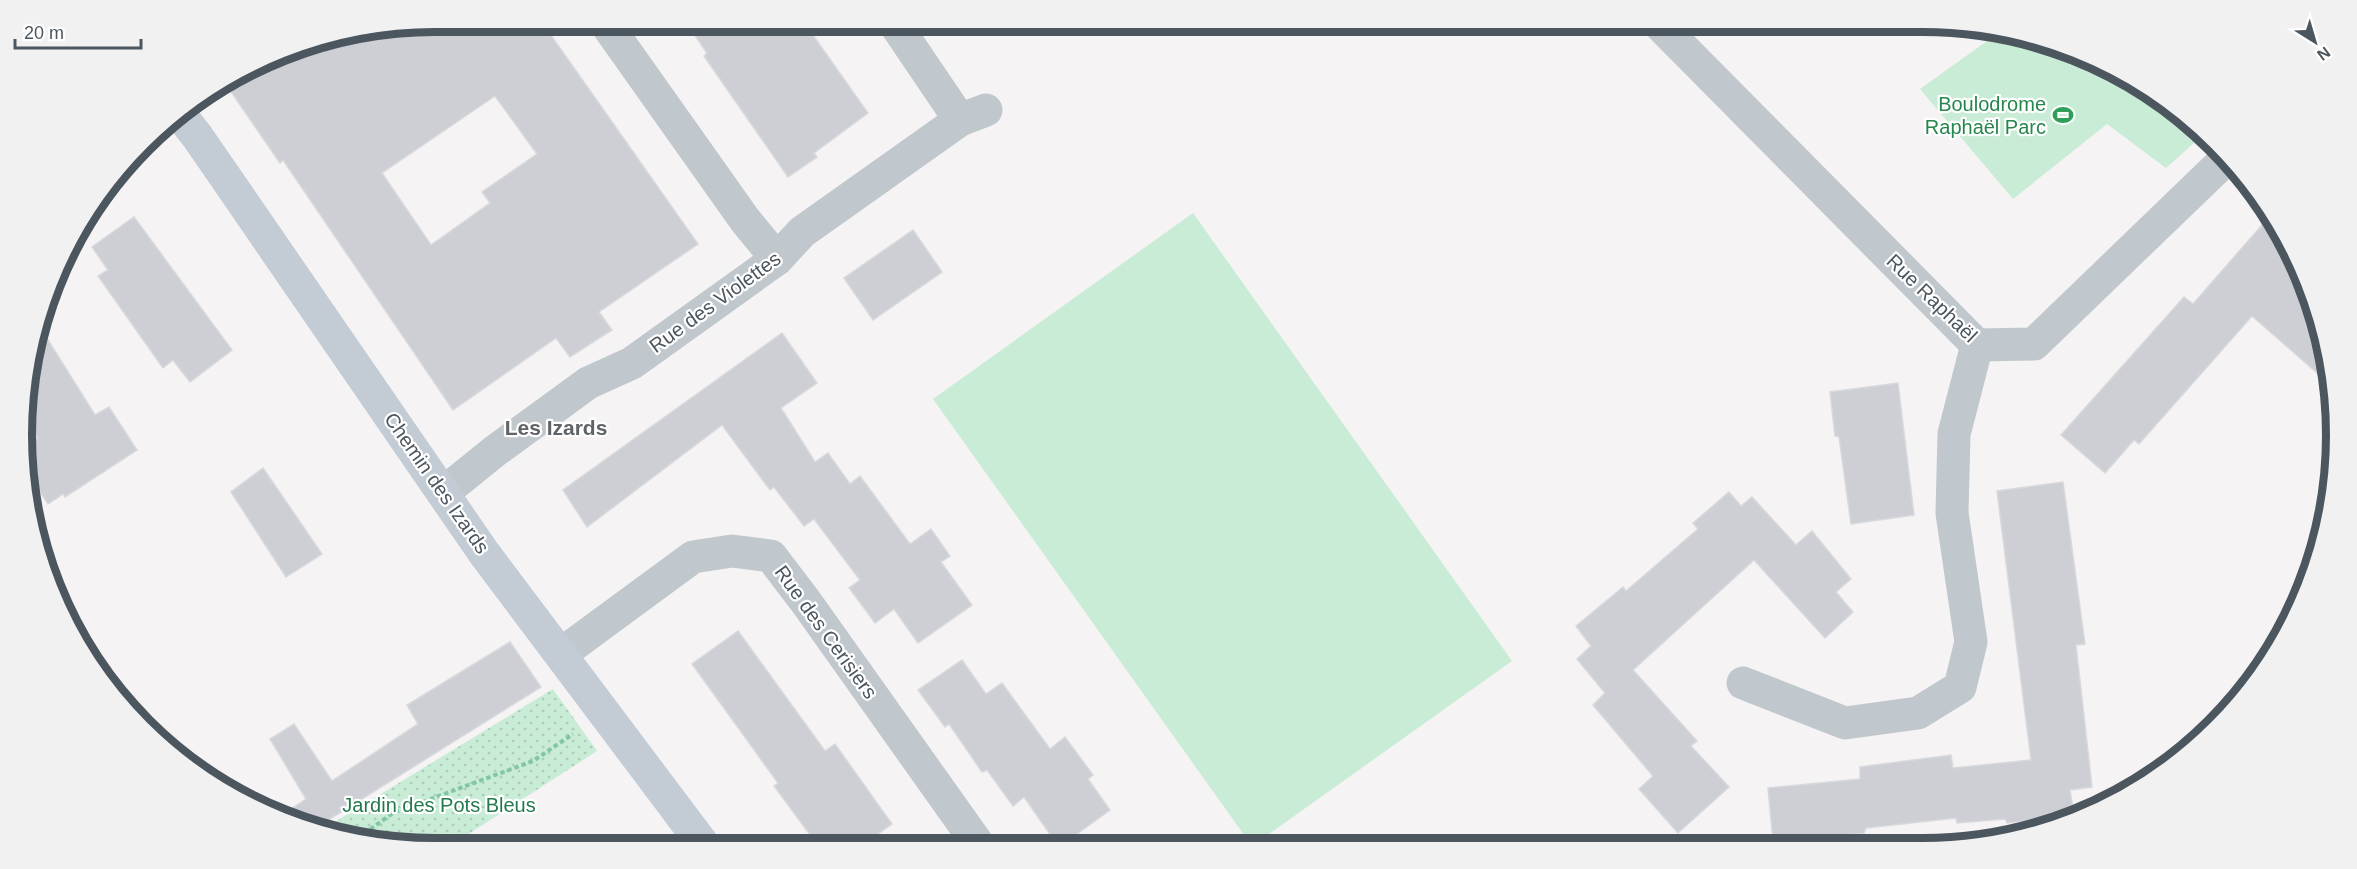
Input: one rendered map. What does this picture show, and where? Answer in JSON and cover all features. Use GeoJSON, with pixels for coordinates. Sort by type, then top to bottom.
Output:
{"type":"FeatureCollection","features":[{"type":"Feature","properties":{"kind":"street"},"geometry":{"type":"LineString","coordinates":[[612,32],[745,220],[777,259]]}},
{"type":"Feature","properties":{"kind":"street","name":"Rue des Violettes"},"geometry":{"type":"LineString","coordinates":[[443,493],[495,451],[588,383],[632,363],[777,259],[802,232],[973,115],[902,32]]}},
{"type":"Feature","properties":{"kind":"street","name":"Rue Raphaël"},"geometry":{"type":"LineString","coordinates":[[1667,32],[1977,345],[2034,344],[2220,164]]}},
{"type":"Feature","properties":{"kind":"street","name":"Chemin des Izards"},"geometry":{"type":"LineString","coordinates":[[184,119],[484,553],[698,838]]}},
{"type":"Feature","properties":{"kind":"street"},"geometry":{"type":"LineString","coordinates":[[1743,683],[1845,723],[1918,713],[1960,687],[1971,642],[1952,513],[1954,434],[1977,345]]}},
{"type":"Feature","properties":{"kind":"street","name":"Rue des Cerisiers"},"geometry":{"type":"LineString","coordinates":[[561,654],[693,557],[732,550],[771,556],[974,838]]}},
{"type":"Feature","properties":{"kind":"path"},"geometry":{"type":"LineString","coordinates":[[2008,41],[2043,50]]}},
{"type":"Feature","properties":{"kind":"path"},"geometry":{"type":"LineString","coordinates":[[367,832],[393,813],[533,761],[603,713]]}},
{"type":"Feature","properties":{"kind":"green space","name":"Boulodrome Raphaël Parc"},"geometry":{"type":"Polygon","coordinates":[[[1992,38],[2001,39],[2052,53],[2101,73],[2146,99],[2197,140],[2166,168],[2107,124],[2013,199],[1920,89],[1992,38]]]}},
{"type":"Feature","properties":{"kind":"green space"},"geometry":{"type":"Polygon","coordinates":[[[1193,213],[1512,661],[1263,838],[1246,838],[933,399],[1193,213]]]}},
{"type":"Feature","properties":{"kind":"green space","name":"Jardin des Pots Bleus"},"geometry":{"type":"Polygon","coordinates":[[[553,689],[597,751],[462,838],[408,837],[331,824],[553,689]]]}},
{"type":"Feature","properties":{"kind":"building"},"geometry":{"type":"Polygon","coordinates":[[[408,32],[549,32],[698,244],[599,312],[612,330],[570,357],[556,338],[453,410],[283,160],[280,163],[228,88],[256,73],[330,45],[382,35],[408,32]],[[495,96],[382,173],[431,245],[490,203],[482,192],[537,154],[495,96]]]}},
{"type":"Feature","properties":{"kind":"building"},"geometry":{"type":"Polygon","coordinates":[[[693,32],[811,32],[868,113],[814,153],[817,157],[788,177],[704,56],[707,53],[693,32]]]}},
{"type":"Feature","properties":{"kind":"building"},"geometry":{"type":"Polygon","coordinates":[[[134,217],[232,350],[190,382],[173,360],[163,368],[98,276],[108,270],[92,247],[134,217]]]}},
{"type":"Feature","properties":{"kind":"building"},"geometry":{"type":"Polygon","coordinates":[[[2262,225],[2273,235],[2295,280],[2312,330],[2321,377],[2252,316],[2139,444],[2134,440],[2105,473],[2061,435],[2184,297],[2193,304],[2262,225]]]}},
{"type":"Feature","properties":{"kind":"building"},"geometry":{"type":"Polygon","coordinates":[[[913,230],[942,272],[873,320],[844,278],[913,230]]]}},
{"type":"Feature","properties":{"kind":"building"},"geometry":{"type":"Polygon","coordinates":[[[782,333],[817,383],[781,408],[815,462],[828,453],[850,484],[860,476],[910,544],[931,529],[950,556],[941,562],[972,605],[918,643],[894,609],[875,623],[849,588],[860,580],[814,519],[804,526],[774,487],[770,490],[722,425],[587,527],[563,490],[782,333]]]}},
{"type":"Feature","properties":{"kind":"building"},"geometry":{"type":"Polygon","coordinates":[[[44,334],[95,415],[109,407],[137,450],[65,497],[63,494],[48,504],[35,484],[32,442],[38,438],[32,430],[32,408],[44,334]]]}},
{"type":"Feature","properties":{"kind":"building"},"geometry":{"type":"Polygon","coordinates":[[[1898,383],[1914,515],[1851,524],[1839,437],[1835,436],[1830,392],[1898,383]]]}},
{"type":"Feature","properties":{"kind":"building"},"geometry":{"type":"Polygon","coordinates":[[[263,468],[322,554],[286,577],[231,492],[263,468]]]}},
{"type":"Feature","properties":{"kind":"building"},"geometry":{"type":"Polygon","coordinates":[[[2063,482],[2085,644],[2076,645],[2092,787],[2070,790],[2073,808],[2044,819],[2007,823],[2005,819],[1957,823],[1956,818],[1866,828],[1864,833],[1813,838],[1773,838],[1768,788],[1860,779],[1860,767],[1951,755],[1953,768],[2031,760],[1997,491],[2063,482]]]}},
{"type":"Feature","properties":{"kind":"building"},"geometry":{"type":"Polygon","coordinates":[[[1729,492],[1741,506],[1752,497],[1796,545],[1812,531],[1851,579],[1836,592],[1853,612],[1825,638],[1754,560],[1633,670],[1697,741],[1691,746],[1729,787],[1678,833],[1639,789],[1653,776],[1593,705],[1605,693],[1577,659],[1591,646],[1576,626],[1623,587],[1626,591],[1698,529],[1693,523],[1729,492]]]}},
{"type":"Feature","properties":{"kind":"building"},"geometry":{"type":"Polygon","coordinates":[[[738,631],[825,751],[835,744],[892,824],[872,838],[812,838],[774,786],[778,783],[692,664],[738,631]]]}},
{"type":"Feature","properties":{"kind":"building"},"geometry":{"type":"Polygon","coordinates":[[[510,642],[541,687],[325,822],[292,812],[291,809],[306,799],[270,739],[294,724],[332,781],[418,724],[407,705],[510,642]]]}},
{"type":"Feature","properties":{"kind":"building"},"geometry":{"type":"Polygon","coordinates":[[[962,660],[986,694],[1002,683],[1050,749],[1065,737],[1093,775],[1088,779],[1110,810],[1071,838],[1053,838],[1024,797],[1013,806],[987,770],[982,772],[949,724],[945,727],[918,690],[962,660]]]}},
{"type":"Feature","properties":{"kind":"place","name":"Boulodrome Raphaël Parc"},"geometry":{"type":"Point","coordinates":[2063,115]}},
{"type":"Feature","properties":{"kind":"district","name":"Les Izards"},"geometry":{"type":"Point","coordinates":[556,427]}}]}
